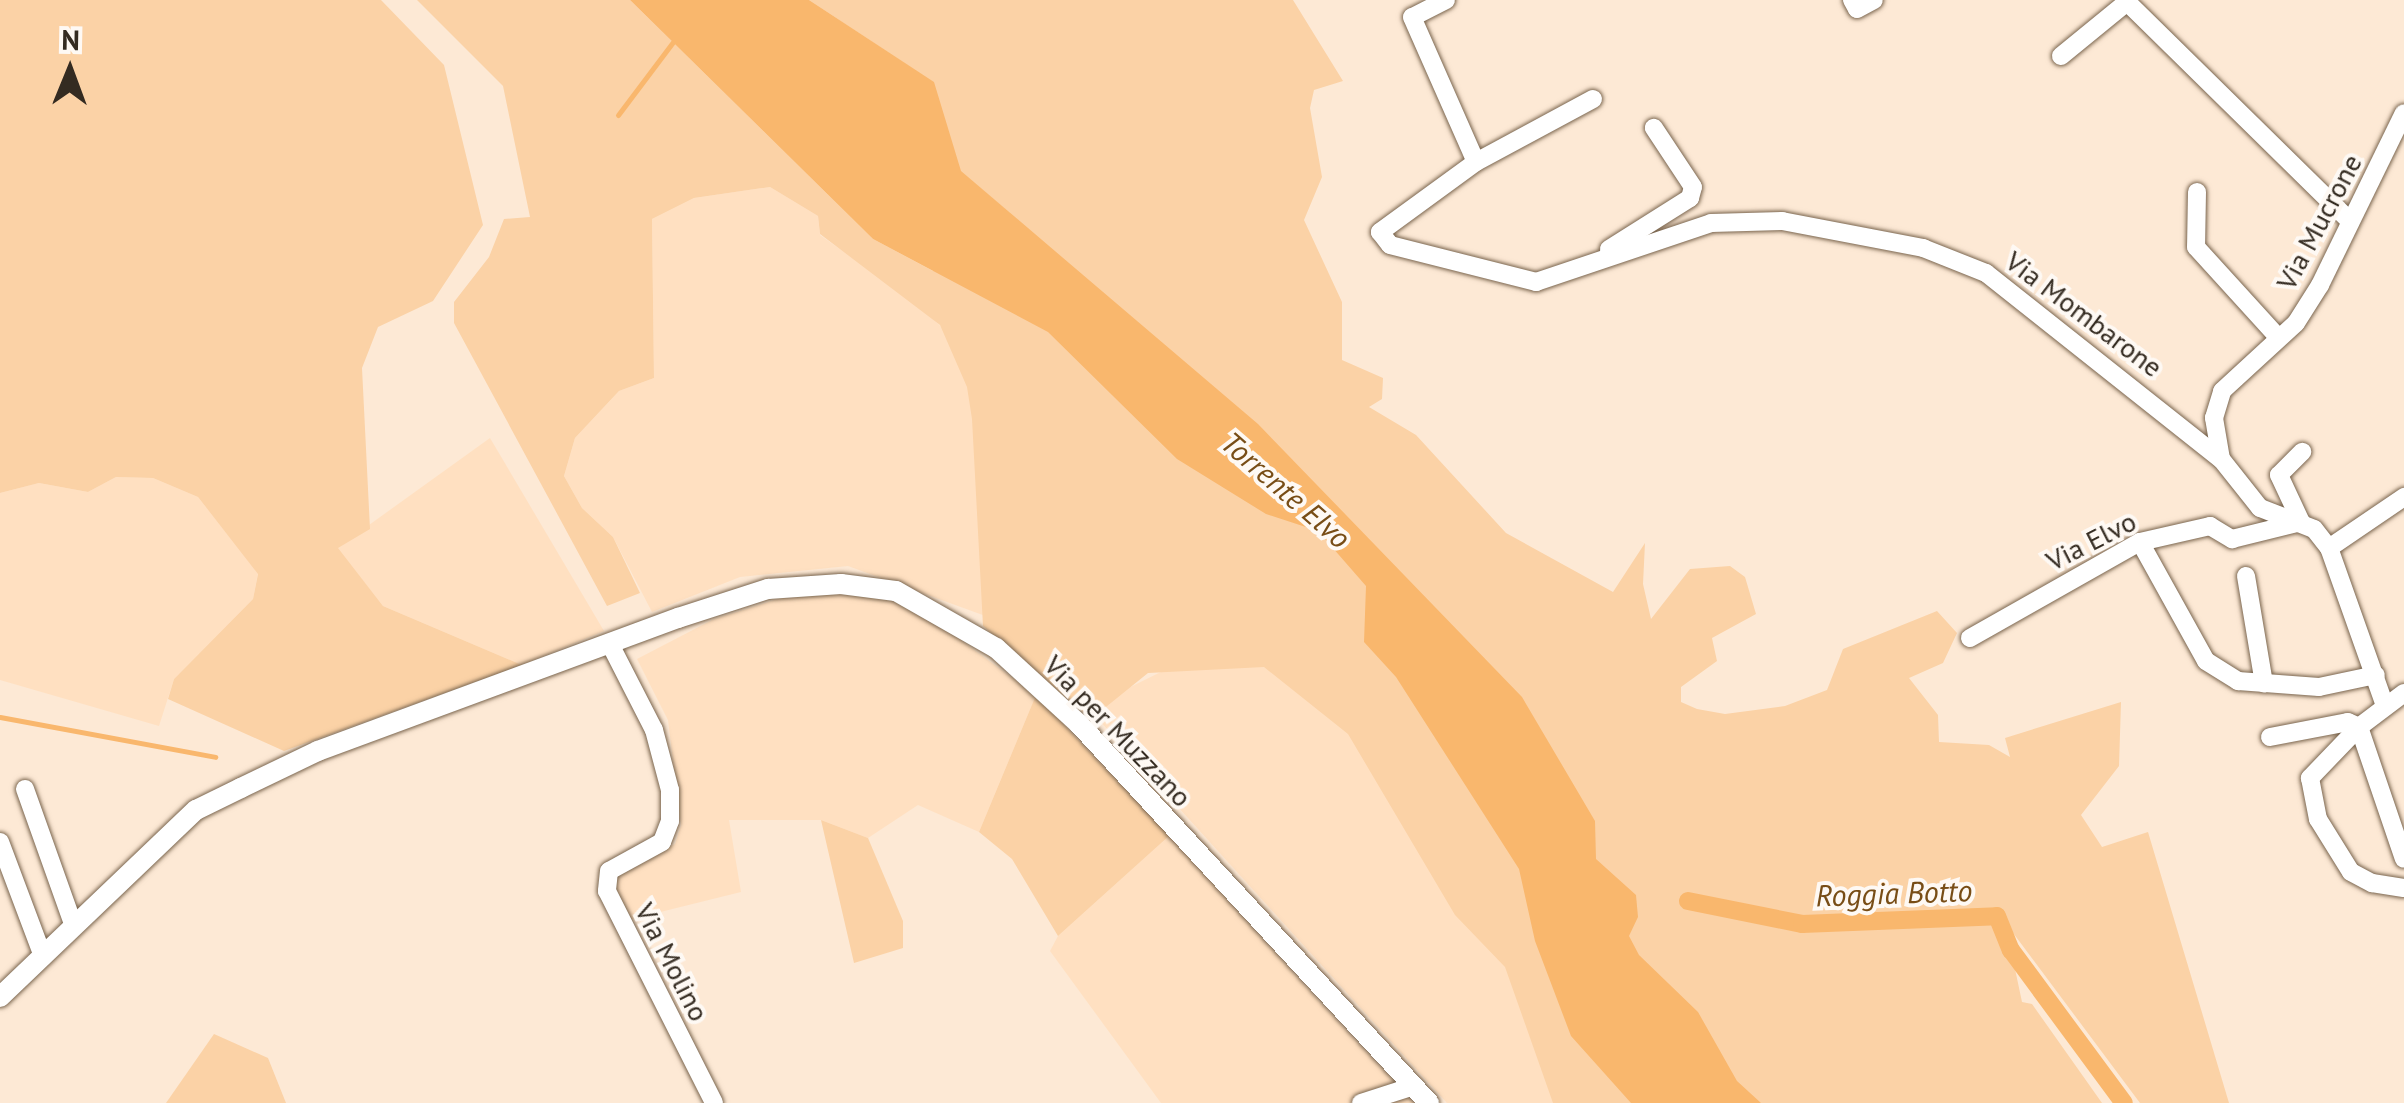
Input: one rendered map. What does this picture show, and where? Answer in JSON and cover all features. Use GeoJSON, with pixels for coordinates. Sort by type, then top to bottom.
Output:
{"type":"FeatureCollection","features":[{"type":"Feature","properties":{"kind":"street"},"geometry":{"type":"LineString","coordinates":[[1446,0],[1412,17],[1476,162],[1593,99]]}},
{"type":"Feature","properties":{"kind":"street"},"geometry":{"type":"LineString","coordinates":[[1852,0],[1857,9],[1874,0]]}},
{"type":"Feature","properties":{"kind":"street"},"geometry":{"type":"LineString","coordinates":[[2061,56],[2126,1],[2350,221]]}},
{"type":"Feature","properties":{"kind":"street","name":"Via Mucrone"},"geometry":{"type":"LineString","coordinates":[[2222,459],[2214,418],[2222,391],[2296,324],[2320,285],[2404,113]]}},
{"type":"Feature","properties":{"kind":"street"},"geometry":{"type":"LineString","coordinates":[[1588,263],[1690,198],[1693,187],[1654,128]]}},
{"type":"Feature","properties":{"kind":"street","name":"Via Mombarone"},"geometry":{"type":"LineString","coordinates":[[1476,162],[1380,232],[1390,245],[1492,276],[1536,282],[1711,223],[1782,221],[1923,248],[1986,273],[2147,394],[2222,459]]}},
{"type":"Feature","properties":{"kind":"street"},"geometry":{"type":"LineString","coordinates":[[2197,192],[2196,247],[2278,337]]}},
{"type":"Feature","properties":{"kind":"street"},"geometry":{"type":"LineString","coordinates":[[2302,452],[2280,475],[2301,522],[2328,548],[2384,702]]}},
{"type":"Feature","properties":{"kind":"street"},"geometry":{"type":"LineString","coordinates":[[2222,459],[2260,508],[2301,522]]}},
{"type":"Feature","properties":{"kind":"street"},"geometry":{"type":"LineString","coordinates":[[2328,548],[2404,498]]}},
{"type":"Feature","properties":{"kind":"street","name":"Via Elvo"},"geometry":{"type":"LineString","coordinates":[[1970,638],[2140,542],[2210,526],[2232,539],[2301,522]]}},
{"type":"Feature","properties":{"kind":"street"},"geometry":{"type":"LineString","coordinates":[[2140,542],[2206,661],[2238,681],[2319,686],[2376,676]]}},
{"type":"Feature","properties":{"kind":"street"},"geometry":{"type":"LineString","coordinates":[[2246,576],[2264,684]]}},
{"type":"Feature","properties":{"kind":"street","name":"Via per Muzzano"},"geometry":{"type":"LineString","coordinates":[[0,997],[196,810],[318,752],[678,618],[807,582],[896,591],[950,616],[996,648],[1079,724],[1430,1103]]}},
{"type":"Feature","properties":{"kind":"street","name":"Via Molino"},"geometry":{"type":"LineString","coordinates":[[611,646],[654,730],[670,790],[670,820],[662,842],[609,871],[607,891],[714,1103]]}},
{"type":"Feature","properties":{"kind":"street"},"geometry":{"type":"LineString","coordinates":[[2404,693],[2384,702],[2310,778],[2318,819],[2351,872],[2372,884],[2404,888]]}},
{"type":"Feature","properties":{"kind":"street"},"geometry":{"type":"LineString","coordinates":[[2270,737],[2348,722],[2359,727],[2404,859]]}},
{"type":"Feature","properties":{"kind":"street"},"geometry":{"type":"LineString","coordinates":[[25,790],[73,924]]}},
{"type":"Feature","properties":{"kind":"street"},"geometry":{"type":"LineString","coordinates":[[0,842],[42,954]]}},
{"type":"Feature","properties":{"kind":"street"},"geometry":{"type":"LineString","coordinates":[[1361,1103],[1414,1086]]}},
{"type":"Feature","properties":{"kind":"shaded area"},"geometry":{"type":"Polygon","coordinates":[[[0,0],[381,0],[444,65],[483,225],[433,301],[378,327],[362,368],[370,529],[338,548],[383,606],[522,665],[284,751],[168,699],[174,679],[253,599],[258,574],[198,497],[153,478],[116,477],[88,492],[39,483],[0,493],[0,0]]]}},
{"type":"Feature","properties":{"kind":"shaded area"},"geometry":{"type":"Polygon","coordinates":[[[417,0],[630,0],[873,239],[933,271],[1010,213],[960,171],[933,82],[809,0],[1293,0],[1343,81],[1314,90],[1310,108],[1322,177],[1304,220],[1342,302],[1342,360],[1383,378],[1382,399],[1369,407],[1416,435],[1506,533],[1613,592],[1645,543],[1643,584],[1651,619],[1690,569],[1730,566],[1745,577],[1756,614],[1712,638],[1717,661],[1681,687],[1681,702],[1697,709],[1725,714],[1785,706],[1827,690],[1843,649],[1937,611],[1957,633],[1943,663],[1909,678],[1938,715],[1939,742],[1989,745],[2010,757],[2005,738],[2121,702],[2119,766],[2081,815],[2102,847],[2148,832],[2229,1103],[2140,1103],[1999,914],[1955,912],[1882,917],[1991,920],[2011,950],[2022,1002],[2032,1004],[2102,1103],[1553,1103],[1505,967],[1455,915],[1348,734],[1264,667],[1148,673],[1091,719],[983,626],[972,419],[967,387],[940,325],[820,234],[818,216],[770,187],[694,198],[652,219],[654,378],[619,391],[575,438],[564,476],[582,508],[613,537],[640,593],[607,606],[454,323],[454,302],[489,257],[504,219],[530,217],[503,86],[417,0]]]}},
{"type":"Feature","properties":{"kind":"shaded area"},"geometry":{"type":"Polygon","coordinates":[[[770,187],[818,216],[820,235],[920,306],[973,358],[991,618],[848,566],[740,577],[652,612],[613,537],[582,508],[564,476],[575,438],[619,391],[654,378],[652,219],[694,198],[770,187]]]}},
{"type":"Feature","properties":{"kind":"shaded area"},"geometry":{"type":"Polygon","coordinates":[[[490,438],[604,631],[522,665],[383,606],[337,548],[490,438]]]}},
{"type":"Feature","properties":{"kind":"shaded area"},"geometry":{"type":"Polygon","coordinates":[[[116,477],[153,478],[198,497],[258,573],[253,599],[174,679],[159,726],[0,680],[0,493],[39,483],[88,492],[116,477]]]}},
{"type":"Feature","properties":{"kind":"shaded area"},"geometry":{"type":"Polygon","coordinates":[[[807,590],[892,600],[929,617],[1036,695],[979,832],[918,805],[868,838],[821,820],[729,820],[741,892],[624,921],[611,877],[675,844],[681,825],[668,720],[637,659],[714,619],[807,590]]]}},
{"type":"Feature","properties":{"kind":"shaded area"},"geometry":{"type":"Polygon","coordinates":[[[1283,648],[1631,1103],[1447,1103],[1088,708],[1175,665],[1283,648]]]}},
{"type":"Feature","properties":{"kind":"shaded area"},"geometry":{"type":"Polygon","coordinates":[[[1036,695],[1169,836],[1058,936],[1012,859],[979,832],[1036,695]]]}},
{"type":"Feature","properties":{"kind":"shaded area"},"geometry":{"type":"Polygon","coordinates":[[[821,820],[868,838],[903,921],[903,948],[854,963],[821,820]]]}},
{"type":"Feature","properties":{"kind":"shaded area"},"geometry":{"type":"Polygon","coordinates":[[[1169,836],[1414,1103],[1161,1103],[1050,951],[1058,936],[1169,836]]]}},
{"type":"Feature","properties":{"kind":"shaded area"},"geometry":{"type":"Polygon","coordinates":[[[214,1034],[268,1058],[286,1103],[166,1103],[214,1034]]]}},
{"type":"Feature","properties":{"kind":"water","name":"Torrente Elvo"},"geometry":{"type":"Polygon","coordinates":[[[630,0],[809,0],[934,82],[961,171],[1258,424],[1522,697],[1595,821],[1596,859],[1636,895],[1638,917],[1629,936],[1639,955],[1698,1012],[1737,1081],[1761,1103],[1631,1103],[1571,1036],[1535,941],[1519,869],[1396,677],[1364,642],[1366,586],[1318,531],[1266,514],[1177,459],[1048,332],[873,239],[630,0]]]}},
{"type":"Feature","properties":{"kind":"waterway"},"geometry":{"type":"LineString","coordinates":[[618,115],[673,42]]}},
{"type":"Feature","properties":{"kind":"waterway"},"geometry":{"type":"LineString","coordinates":[[0,717],[215,757]]}},
{"type":"Feature","properties":{"kind":"waterway","name":"Roggia Botto"},"geometry":{"type":"LineString","coordinates":[[1688,901],[1802,924],[1997,916],[2011,950],[2124,1103]]}}]}
